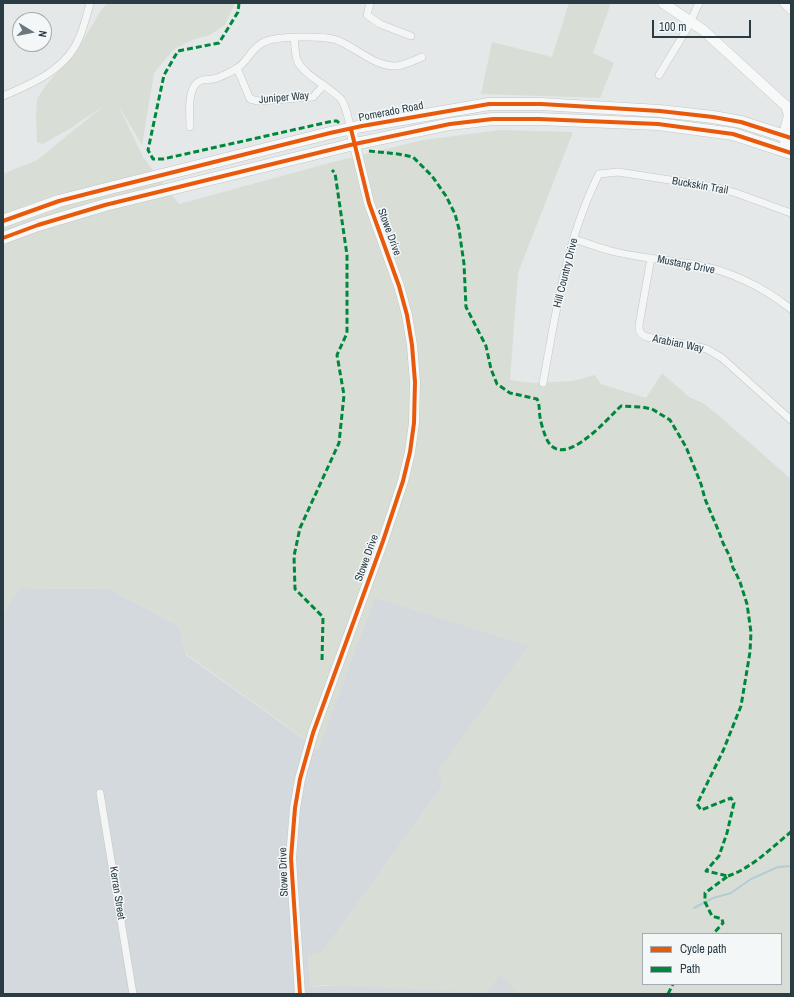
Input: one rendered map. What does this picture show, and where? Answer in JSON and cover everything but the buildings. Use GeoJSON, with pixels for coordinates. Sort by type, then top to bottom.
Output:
{"type":"FeatureCollection","features":[{"type":"Feature","properties":{"kind":"main road"},"geometry":{"type":"LineString","coordinates":[[3,238],[51,221],[105,205],[354,144],[450,124],[492,119],[539,119],[658,124],[733,134],[789,144],[788,106],[704,30],[663,3]]}},
{"type":"Feature","properties":{"kind":"main road","name":"Pomerado Road"},"geometry":{"type":"LineString","coordinates":[[3,221],[59,202],[110,188],[351,129],[489,104],[541,104],[660,111],[713,116],[741,122],[789,144]]}},
{"type":"Feature","properties":{"kind":"main road","name":"Stowe Drive"},"geometry":{"type":"LineString","coordinates":[[300,994],[291,858],[295,808],[300,779],[313,733],[383,541],[403,481],[410,452],[414,423],[415,382],[412,346],[407,315],[399,286],[369,203],[351,129]]}},
{"type":"Feature","properties":{"kind":"street"},"geometry":{"type":"LineString","coordinates":[[3,96],[33,82],[52,71],[64,61],[72,52],[79,39],[90,3]]}},
{"type":"Feature","properties":{"kind":"street"},"geometry":{"type":"LineString","coordinates":[[370,3],[367,15],[373,20],[411,36]]}},
{"type":"Feature","properties":{"kind":"street"},"geometry":{"type":"LineString","coordinates":[[659,75],[691,21],[699,3]]}},
{"type":"Feature","properties":{"kind":"street"},"geometry":{"type":"LineString","coordinates":[[784,3],[791,11]]}},
{"type":"Feature","properties":{"kind":"street"},"geometry":{"type":"LineString","coordinates":[[190,127],[190,96],[193,87],[200,80],[216,78],[237,68],[244,63],[255,48],[263,42],[275,38],[328,38],[338,40],[383,64],[397,66],[422,57]]}},
{"type":"Feature","properties":{"kind":"street"},"geometry":{"type":"LineString","coordinates":[[294,38],[297,60],[304,70],[342,100],[347,111],[351,129]]}},
{"type":"Feature","properties":{"kind":"street","name":"Juniper Way"},"geometry":{"type":"LineString","coordinates":[[237,68],[250,99],[258,101],[313,97],[324,85]]}},
{"type":"Feature","properties":{"kind":"street","name":"Buckskin Trail"},"geometry":{"type":"LineString","coordinates":[[606,172],[618,172],[715,186],[736,192],[791,213]]}},
{"type":"Feature","properties":{"kind":"street","name":"Hill Country Drive"},"geometry":{"type":"LineString","coordinates":[[543,383],[563,273],[573,238],[599,174],[606,172]]}},
{"type":"Feature","properties":{"kind":"street","name":"Mustang Drive"},"geometry":{"type":"LineString","coordinates":[[573,238],[608,250],[694,264],[713,269],[748,282],[791,309]]}},
{"type":"Feature","properties":{"kind":"street","name":"Arabian Way"},"geometry":{"type":"LineString","coordinates":[[651,258],[639,325],[639,331],[642,335],[707,349],[722,358],[791,420]]}},
{"type":"Feature","properties":{"kind":"street","name":"Kerran Street"},"geometry":{"type":"LineString","coordinates":[[100,793],[133,994]]}},
{"type":"Feature","properties":{"kind":"shaded area"},"geometry":{"type":"Polygon","coordinates":[[[107,3],[235,3],[225,25],[210,35],[192,40],[173,50],[154,73],[142,145],[118,105],[143,157],[179,204],[333,162],[423,140],[501,130],[573,132],[518,273],[510,380],[534,383],[573,381],[595,375],[601,384],[646,398],[662,373],[689,397],[703,403],[718,415],[791,479],[791,994],[519,994],[501,974],[487,993],[323,985],[311,987],[308,954],[322,953],[443,785],[438,770],[528,646],[375,597],[319,749],[186,654],[179,626],[110,589],[20,588],[3,613],[3,174],[37,160],[106,104],[71,128],[43,144],[37,142],[37,99],[46,85],[75,53],[107,3]]]}},
{"type":"Feature","properties":{"kind":"shaded area"},"geometry":{"type":"Polygon","coordinates":[[[569,3],[611,3],[593,53],[614,63],[600,98],[481,94],[492,42],[552,57],[569,3]]]}},
{"type":"Feature","properties":{"kind":"shaded area"},"geometry":{"type":"Polygon","coordinates":[[[20,588],[110,589],[179,626],[186,655],[318,749],[375,597],[529,646],[439,770],[443,785],[322,953],[308,955],[311,987],[501,974],[519,994],[3,994],[3,613],[20,588]]]}},
{"type":"Feature","properties":{"kind":"waterway"},"geometry":{"type":"LineString","coordinates":[[694,908],[713,898],[731,893],[751,879],[778,867],[791,866]]}},
{"type":"Feature","properties":{"kind":"marked path"},"geometry":{"type":"LineString","coordinates":[[239,3],[238,12],[219,43],[178,51],[164,75],[148,150],[153,159],[163,159],[333,121],[337,121],[339,123]]}},
{"type":"Feature","properties":{"kind":"marked path"},"geometry":{"type":"LineString","coordinates":[[369,151],[413,157],[432,176],[446,196],[455,214],[459,229],[464,264],[466,307],[486,346],[491,369],[497,384],[510,393],[537,399],[543,429],[552,446],[561,450],[571,448],[594,432],[621,406],[652,409],[670,420],[686,447],[701,484],[705,499],[740,582],[747,604],[751,632],[750,652],[741,706],[723,751],[697,804],[701,810],[731,798],[734,803],[727,833],[719,856],[706,871],[728,876],[705,893],[705,902],[712,916],[722,919],[723,923],[714,933]]}},
{"type":"Feature","properties":{"kind":"marked path"},"geometry":{"type":"LineString","coordinates":[[322,660],[323,617],[295,589],[294,556],[300,528],[339,443],[344,395],[337,355],[347,333],[347,255],[335,173],[332,170]]}},
{"type":"Feature","properties":{"kind":"marked path"},"geometry":{"type":"LineString","coordinates":[[728,876],[753,863],[791,832]]}},
{"type":"Feature","properties":{"kind":"marked path"},"geometry":{"type":"LineString","coordinates":[[668,994],[672,985]]}},
{"type":"Feature","properties":{"kind":"cycle path"},"geometry":{"type":"LineString","coordinates":[[3,221],[59,201],[330,133],[489,104],[541,104],[660,111],[741,122],[791,138]]}},
{"type":"Feature","properties":{"kind":"cycle path"},"geometry":{"type":"LineString","coordinates":[[3,238],[38,225],[105,205],[350,145],[450,124],[493,119],[539,119],[658,124],[733,134],[791,153]]}},
{"type":"Feature","properties":{"kind":"cycle path"},"geometry":{"type":"LineString","coordinates":[[300,994],[291,858],[295,808],[300,779],[313,733],[383,541],[403,481],[410,452],[414,423],[415,382],[412,345],[407,315],[399,286],[369,203],[351,129]]}}]}
